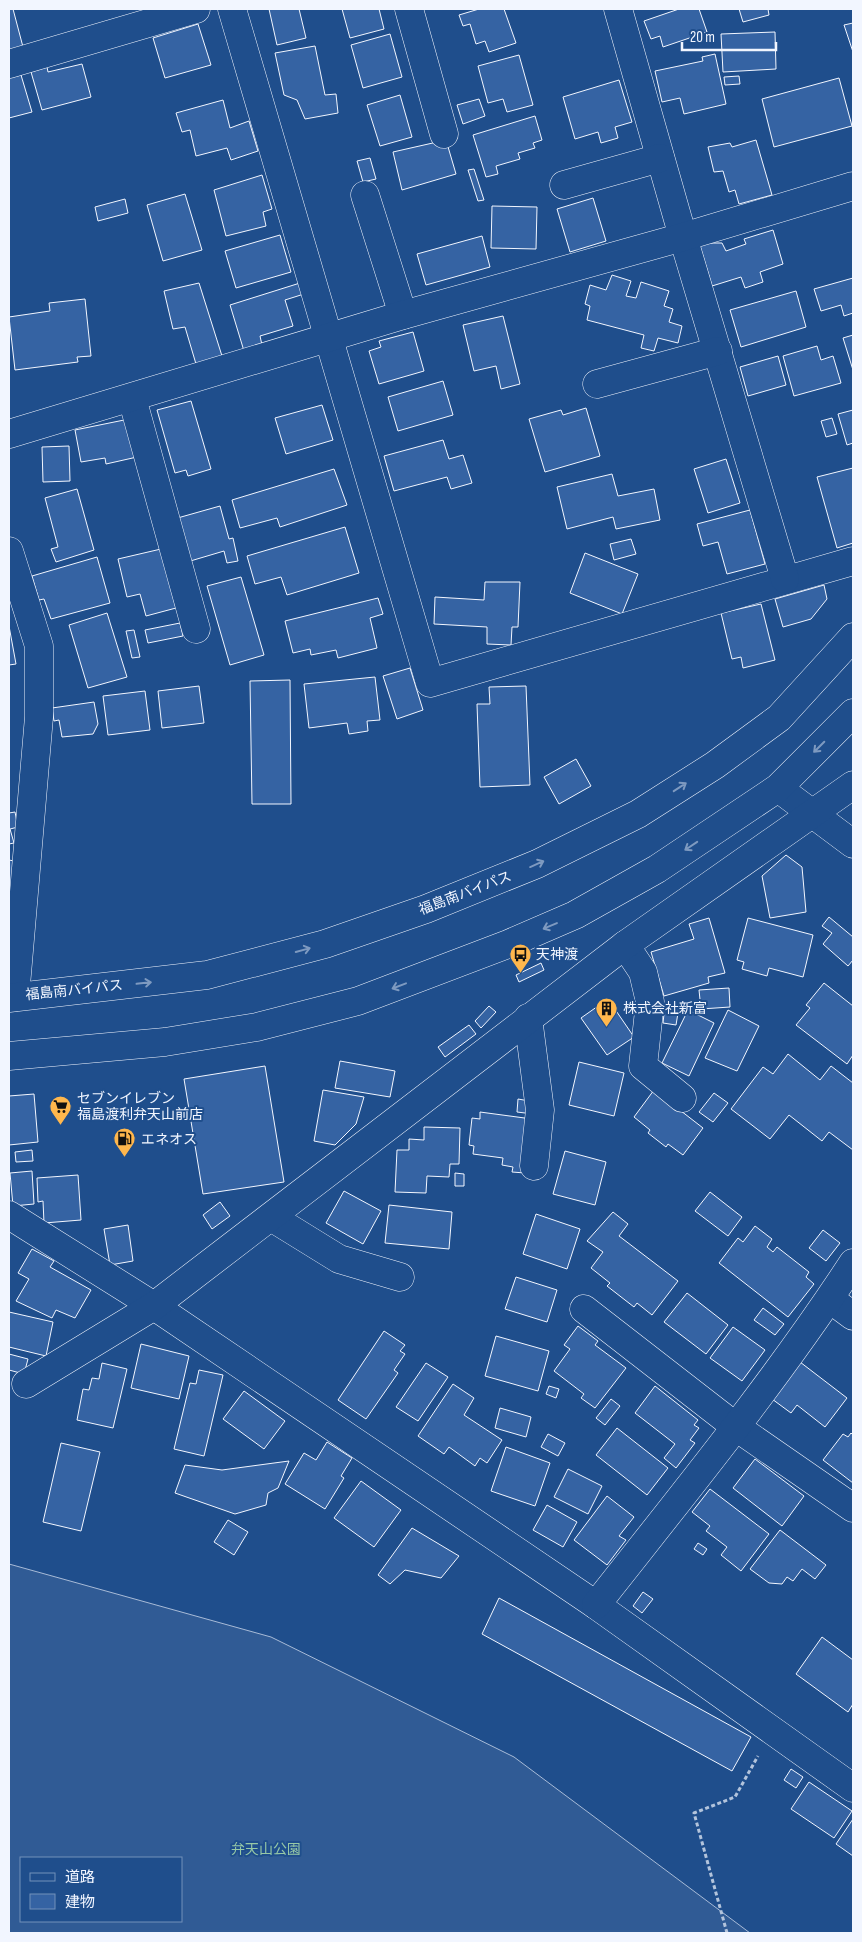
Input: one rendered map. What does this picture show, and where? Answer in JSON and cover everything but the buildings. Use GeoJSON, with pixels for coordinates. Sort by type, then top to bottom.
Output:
{"type":"FeatureCollection","features":[{"type":"Feature","properties":{"kind":"main road"},"geometry":{"type":"LineString","coordinates":[[9,64],[196,9]]}},
{"type":"Feature","properties":{"kind":"main road"},"geometry":{"type":"LineString","coordinates":[[232,9],[430,683],[785,579],[853,561]]}},
{"type":"Feature","properties":{"kind":"main road"},"geometry":{"type":"LineString","coordinates":[[409,9],[444,134]]}},
{"type":"Feature","properties":{"kind":"main road"},"geometry":{"type":"LineString","coordinates":[[621,10],[660,158],[785,579]]}},
{"type":"Feature","properties":{"kind":"main road"},"geometry":{"type":"LineString","coordinates":[[564,185],[660,158]]}},
{"type":"Feature","properties":{"kind":"main road"},"geometry":{"type":"LineString","coordinates":[[9,434],[403,316],[683,237],[853,186]]}},
{"type":"Feature","properties":{"kind":"main road"},"geometry":{"type":"LineString","coordinates":[[365,195],[403,316]]}},
{"type":"Feature","properties":{"kind":"main road"},"geometry":{"type":"LineString","coordinates":[[597,384],[718,351]]}},
{"type":"Feature","properties":{"kind":"main road"},"geometry":{"type":"LineString","coordinates":[[132,398],[196,628]]}},
{"type":"Feature","properties":{"kind":"main road"},"geometry":{"type":"LineString","coordinates":[[9,551],[39,646],[40,676],[39,717],[12,997]]}},
{"type":"Feature","properties":{"kind":"main road","name":"福島南バイパス"},"geometry":{"type":"LineString","coordinates":[[12,997],[207,976],[325,944],[426,909],[537,864],[638,814],[723,759],[779,718],[853,637]]}},
{"type":"Feature","properties":{"kind":"main road"},"geometry":{"type":"LineString","coordinates":[[9,1056],[165,1042],[257,1027],[358,1001],[508,944],[575,915],[657,869],[778,788],[853,712]]}},
{"type":"Feature","properties":{"kind":"main road"},"geometry":{"type":"LineString","coordinates":[[26,1384],[154,1306],[625,945],[853,785]]}},
{"type":"Feature","properties":{"kind":"main road"},"geometry":{"type":"LineString","coordinates":[[778,788],[853,844]]}},
{"type":"Feature","properties":{"kind":"main road"},"geometry":{"type":"LineString","coordinates":[[625,945],[644,972],[650,1002],[643,1066],[682,1098]]}},
{"type":"Feature","properties":{"kind":"main road"},"geometry":{"type":"LineString","coordinates":[[528,1018],[540,1110],[534,1166]]}},
{"type":"Feature","properties":{"kind":"main road"},"geometry":{"type":"LineString","coordinates":[[9,1215],[154,1306],[596,1605],[853,1788]]}},
{"type":"Feature","properties":{"kind":"main road"},"geometry":{"type":"LineString","coordinates":[[271,1216],[339,1259],[400,1277]]}},
{"type":"Feature","properties":{"kind":"main road"},"geometry":{"type":"LineString","coordinates":[[596,1605],[736,1426],[830,1299],[853,1263]]}},
{"type":"Feature","properties":{"kind":"main road"},"geometry":{"type":"LineString","coordinates":[[830,1299],[853,1316]]}},
{"type":"Feature","properties":{"kind":"main road"},"geometry":{"type":"LineString","coordinates":[[584,1309],[736,1426],[853,1508]]}},
{"type":"Feature","properties":{"kind":"path"},"geometry":{"type":"LineString","coordinates":[[727,1933],[694,1813],[735,1797],[772,1732]]}},
{"type":"Feature","properties":{"kind":"shaded area"},"geometry":{"type":"Polygon","coordinates":[[[9,1564],[271,1637],[514,1757],[750,1933],[9,1933],[9,1564]]]}},
{"type":"Feature","properties":{"kind":"place","name":"天神渡"},"geometry":{"type":"Point","coordinates":[520,973]}},
{"type":"Feature","properties":{"kind":"place","name":"株式会社新富"},"geometry":{"type":"Point","coordinates":[607,1027]}},
{"type":"Feature","properties":{"kind":"place","name":"セブンイレブン 福島渡利弁天山前店"},"geometry":{"type":"Point","coordinates":[61,1125]}},
{"type":"Feature","properties":{"kind":"place","name":"エネオス"},"geometry":{"type":"Point","coordinates":[125,1158]}},
{"type":"Feature","properties":{"kind":"park label","name":"弁天山公園"},"geometry":{"type":"Point","coordinates":[266,1849]}}]}
